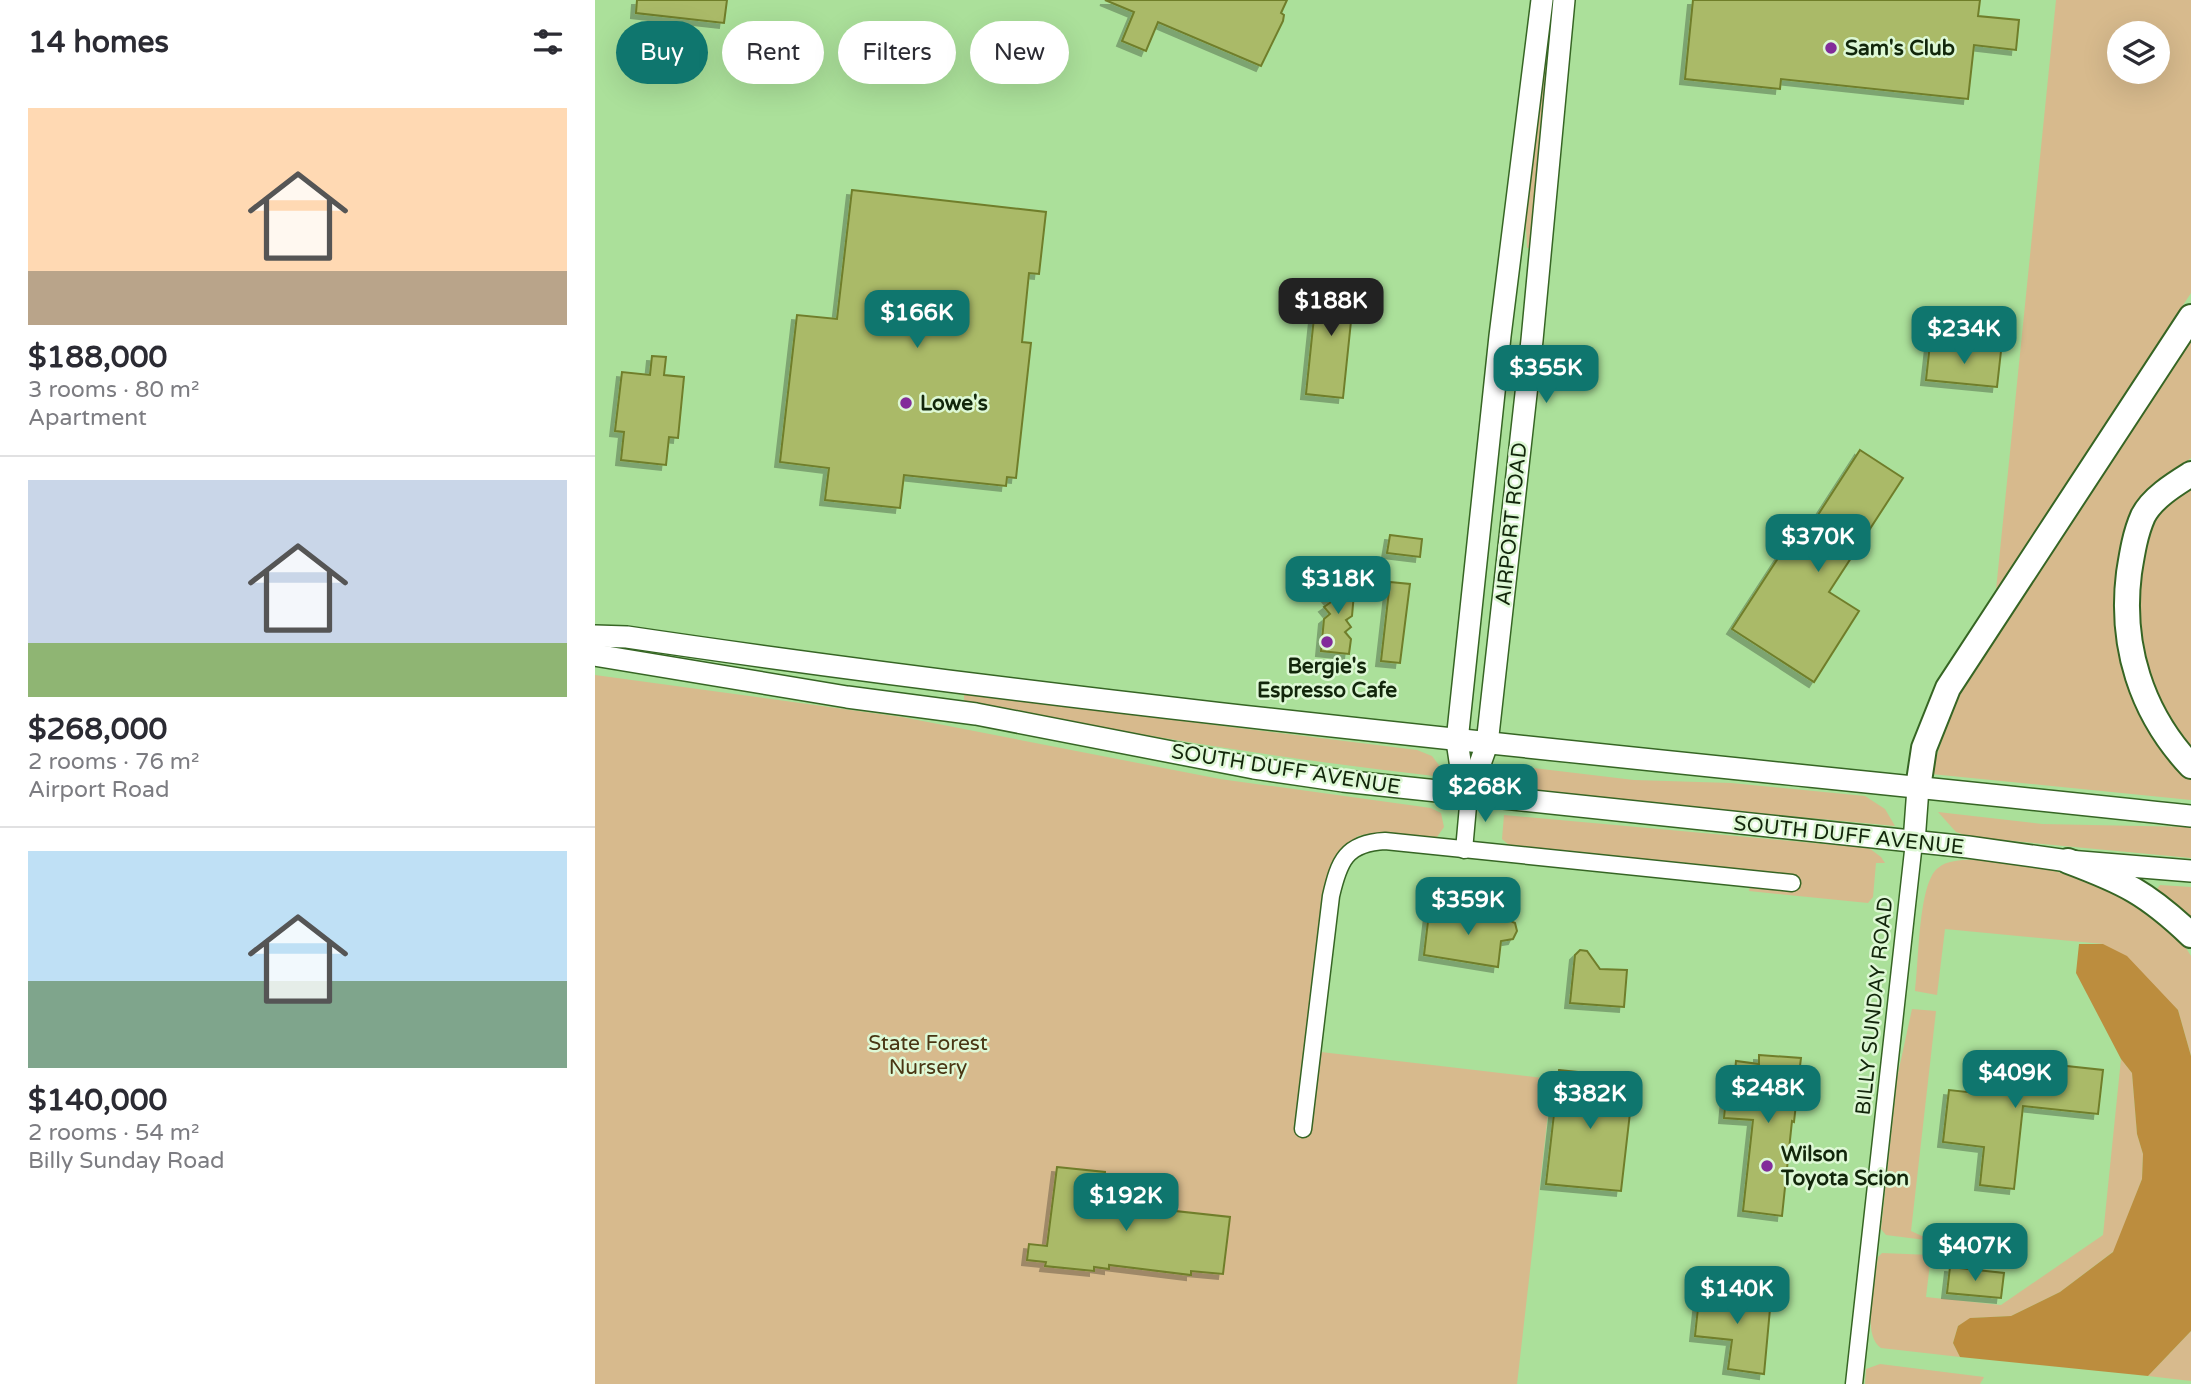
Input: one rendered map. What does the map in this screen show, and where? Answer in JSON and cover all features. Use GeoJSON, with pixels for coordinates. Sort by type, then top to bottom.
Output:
{"type":"FeatureCollection","features":[{"type":"Feature","properties":{"kind":"highway"},"geometry":{"type":"LineString","coordinates":[[1918,789],[1924,748],[1948,688],[2191,317]]}},
{"type":"Feature","properties":{"kind":"highway"},"geometry":{"type":"LineString","coordinates":[[2191,474],[2170,488],[2144,514],[2131,560],[2127,639],[2136,677],[2150,707],[2191,766]]}},
{"type":"Feature","properties":{"kind":"highway"},"geometry":{"type":"LineString","coordinates":[[2068,861],[2116,879],[2146,895],[2191,935]]}},
{"type":"Feature","properties":{"kind":"main road","name":"AIRPORT ROAD"},"geometry":{"type":"LineString","coordinates":[[1469,795],[1463,780],[1457,741],[1499,349],[1542,0]]}},
{"type":"Feature","properties":{"kind":"main road","name":"AIRPORT ROAD"},"geometry":{"type":"LineString","coordinates":[[1469,795],[1487,744],[1532,340],[1564,0]]}},
{"type":"Feature","properties":{"kind":"main road","name":"SOUTH DUFF AVENUE"},"geometry":{"type":"LineString","coordinates":[[595,636],[627,637],[1061,696],[1457,741],[2191,816]]}},
{"type":"Feature","properties":{"kind":"main road","name":"SOUTH DUFF AVENUE"},"geometry":{"type":"LineString","coordinates":[[595,655],[834,695],[976,714],[1254,768],[1469,795],[2068,861],[2191,871]]}},
{"type":"Feature","properties":{"kind":"main road"},"geometry":{"type":"LineString","coordinates":[[1914,842],[1918,789]]}},
{"type":"Feature","properties":{"kind":"street","name":"AIRPORT ROAD"},"geometry":{"type":"LineString","coordinates":[[1464,850],[1469,795]]}},
{"type":"Feature","properties":{"kind":"street"},"geometry":{"type":"LineString","coordinates":[[1303,1129],[1331,896],[1339,866],[1350,851],[1373,842],[1792,883]]}},
{"type":"Feature","properties":{"kind":"street","name":"BILLY SUNDAY ROAD"},"geometry":{"type":"LineString","coordinates":[[1854,1384],[1914,842]]}},
{"type":"Feature","properties":{"kind":"green space"},"geometry":{"type":"Polygon","coordinates":[[[2056,0],[2191,0],[2191,293],[1996,590],[2056,0]]]}},
{"type":"Feature","properties":{"kind":"green space"},"geometry":{"type":"Polygon","coordinates":[[[1546,43],[1550,44],[1531,248],[1527,248],[1525,207],[1546,43]]]}},
{"type":"Feature","properties":{"kind":"green space"},"geometry":{"type":"Polygon","coordinates":[[[2191,334],[2191,458],[2163,480],[2117,599],[2191,775],[2191,800],[1931,774],[1954,702],[2191,334]]]}},
{"type":"Feature","properties":{"kind":"green space"},"geometry":{"type":"Polygon","coordinates":[[[2191,484],[2191,748],[2169,716],[2152,683],[2143,659],[2137,614],[2141,562],[2148,537],[2159,515],[2173,497],[2191,484]]]}},
{"type":"Feature","properties":{"kind":"green space","name":"State Forest Nursery"},"geometry":{"type":"Polygon","coordinates":[[[595,675],[902,717],[1220,779],[1431,808],[1441,813],[1444,827],[1437,837],[1373,833],[1358,836],[1336,855],[1324,896],[1304,1050],[1552,1079],[1517,1384],[595,1384],[595,675]]]}},
{"type":"Feature","properties":{"kind":"green space"},"geometry":{"type":"Polygon","coordinates":[[[964,694],[1417,750],[1432,756],[1442,769],[1434,776],[1198,744],[964,701],[964,694]]]}},
{"type":"Feature","properties":{"kind":"green space"},"geometry":{"type":"Polygon","coordinates":[[[1525,767],[1634,780],[1731,783],[1865,796],[1885,809],[1895,826],[1576,796],[1512,785],[1507,779],[1508,770],[1525,767]]]}},
{"type":"Feature","properties":{"kind":"green space"},"geometry":{"type":"Polygon","coordinates":[[[1938,812],[2042,824],[2191,827],[2191,858],[1970,837],[1956,832],[1938,812]]]}},
{"type":"Feature","properties":{"kind":"green space"},"geometry":{"type":"Polygon","coordinates":[[[1504,815],[1869,848],[1885,863],[1876,863],[1873,897],[1868,903],[1749,891],[1750,886],[1794,890],[1796,875],[1510,846],[1502,839],[1504,815]]]}},
{"type":"Feature","properties":{"kind":"green space"},"geometry":{"type":"Polygon","coordinates":[[[1986,860],[2038,866],[2117,890],[2179,937],[2191,956],[2191,1056],[2178,1010],[2103,944],[1945,929],[1937,995],[1915,991],[1923,906],[1931,876],[1938,868],[1948,863],[1986,860]]]}},
{"type":"Feature","properties":{"kind":"green space"},"geometry":{"type":"Polygon","coordinates":[[[2160,885],[2191,887],[2191,921],[2157,889],[2160,885]]]}},
{"type":"Feature","properties":{"kind":"green space"},"geometry":{"type":"Polygon","coordinates":[[[1912,1009],[1936,1011],[1911,1231],[1933,1241],[1886,1235],[1881,1229],[1897,1078],[1912,1009]]]}},
{"type":"Feature","properties":{"kind":"green space"},"geometry":{"type":"Polygon","coordinates":[[[2121,1059],[2132,1073],[2137,1134],[2143,1154],[2142,1179],[2114,1251],[2060,1292],[2011,1316],[1971,1318],[1958,1326],[1953,1343],[1960,1357],[1881,1348],[1875,1342],[1870,1320],[1878,1257],[1882,1253],[1931,1255],[1926,1297],[2001,1305],[2103,1235],[2121,1059]]]}},
{"type":"Feature","properties":{"kind":"green space"},"geometry":{"type":"Polygon","coordinates":[[[2191,1331],[2191,1381],[2148,1376],[2191,1331]]]}},
{"type":"Feature","properties":{"kind":"green space"},"geometry":{"type":"Polygon","coordinates":[[[1880,1364],[1984,1377],[1980,1384],[1865,1384],[1866,1369],[1880,1364]]]}},
{"type":"Feature","properties":{"kind":"shaded area"},"geometry":{"type":"Polygon","coordinates":[[[2079,944],[2103,944],[2127,956],[2178,1010],[2191,1056],[2191,1331],[2148,1376],[1960,1357],[1953,1343],[1958,1326],[1970,1318],[2011,1316],[2060,1292],[2113,1252],[2142,1179],[2143,1154],[2137,1134],[2132,1073],[2121,1059],[2076,973],[2079,944]]]}},
{"type":"Feature","properties":{"kind":"building"},"geometry":{"type":"Polygon","coordinates":[[[637,0],[727,0],[722,23],[636,13],[637,0]]]}},
{"type":"Feature","properties":{"kind":"building"},"geometry":{"type":"Polygon","coordinates":[[[1105,0],[1287,0],[1281,13],[1284,15],[1283,21],[1261,66],[1158,22],[1146,51],[1122,41],[1134,12],[1105,0]]]}},
{"type":"Feature","properties":{"kind":"building","name":"Sam's Club"},"geometry":{"type":"Polygon","coordinates":[[[1693,0],[1980,0],[1978,16],[2019,20],[2016,50],[1974,45],[1968,99],[1781,79],[1780,89],[1685,79],[1693,0]]]}},
{"type":"Feature","properties":{"kind":"building","name":"Lowe's"},"geometry":{"type":"Polygon","coordinates":[[[852,190],[1046,212],[1039,274],[1029,273],[1022,342],[1031,343],[1016,478],[1007,477],[1006,486],[904,475],[900,508],[825,500],[829,468],[780,462],[797,315],[837,319],[852,190]]]}},
{"type":"Feature","properties":{"kind":"building"},"geometry":{"type":"Polygon","coordinates":[[[1318,279],[1355,283],[1343,398],[1306,394],[1318,279]]]}},
{"type":"Feature","properties":{"kind":"building"},"geometry":{"type":"Polygon","coordinates":[[[1930,344],[2001,351],[1997,387],[1926,380],[1930,344]]]}},
{"type":"Feature","properties":{"kind":"building"},"geometry":{"type":"Polygon","coordinates":[[[652,356],[666,357],[664,375],[684,377],[678,438],[669,437],[666,465],[621,460],[624,432],[615,431],[622,372],[650,375],[652,356]]]}},
{"type":"Feature","properties":{"kind":"building"},"geometry":{"type":"Polygon","coordinates":[[[1860,450],[1903,478],[1829,592],[1859,611],[1814,682],[1732,629],[1795,532],[1803,538],[1860,450]]]}},
{"type":"Feature","properties":{"kind":"building"},"geometry":{"type":"Polygon","coordinates":[[[1390,535],[1422,539],[1420,557],[1387,553],[1390,535]]]}},
{"type":"Feature","properties":{"kind":"building"},"geometry":{"type":"Polygon","coordinates":[[[1326,578],[1355,582],[1352,616],[1346,620],[1351,627],[1345,632],[1351,639],[1349,654],[1321,651],[1324,619],[1330,614],[1324,607],[1331,602],[1324,593],[1326,578]]]}},
{"type":"Feature","properties":{"kind":"building"},"geometry":{"type":"Polygon","coordinates":[[[1390,582],[1410,584],[1400,663],[1381,661],[1390,582]]]}},
{"type":"Feature","properties":{"kind":"building"},"geometry":{"type":"Polygon","coordinates":[[[1436,910],[1488,916],[1488,912],[1509,914],[1508,920],[1515,923],[1517,931],[1513,939],[1501,941],[1498,967],[1424,955],[1429,913],[1436,914],[1436,910]]]}},
{"type":"Feature","properties":{"kind":"building"},"geometry":{"type":"Polygon","coordinates":[[[1580,950],[1587,951],[1600,969],[1627,970],[1624,1007],[1570,1003],[1575,955],[1580,950]]]}},
{"type":"Feature","properties":{"kind":"building","name":"Wilson Toyota Scion"},"geometry":{"type":"Polygon","coordinates":[[[1759,1055],[1801,1058],[1799,1074],[1810,1075],[1807,1104],[1796,1104],[1794,1122],[1792,1121],[1782,1216],[1743,1211],[1753,1120],[1724,1118],[1726,1096],[1733,1096],[1736,1061],[1759,1064],[1759,1055]]]}},
{"type":"Feature","properties":{"kind":"building"},"geometry":{"type":"Polygon","coordinates":[[[2020,1061],[2103,1070],[2098,1114],[2023,1106],[2014,1189],[1980,1185],[1984,1147],[1943,1142],[1949,1090],[1976,1093],[1979,1064],[2019,1068],[2020,1061]]]}},
{"type":"Feature","properties":{"kind":"building"},"geometry":{"type":"Polygon","coordinates":[[[1559,1070],[1634,1078],[1621,1191],[1546,1184],[1559,1070]]]}},
{"type":"Feature","properties":{"kind":"building"},"geometry":{"type":"Polygon","coordinates":[[[1057,1167],[1105,1172],[1102,1203],[1230,1217],[1223,1274],[1191,1271],[1191,1275],[1109,1265],[1109,1269],[1094,1267],[1094,1271],[1045,1266],[1046,1262],[1027,1260],[1029,1244],[1047,1246],[1057,1167]]]}},
{"type":"Feature","properties":{"kind":"building"},"geometry":{"type":"Polygon","coordinates":[[[1950,1267],[2004,1273],[2001,1298],[1947,1293],[1950,1267]]]}},
{"type":"Feature","properties":{"kind":"building"},"geometry":{"type":"Polygon","coordinates":[[[1700,1289],[1771,1298],[1764,1374],[1728,1369],[1732,1340],[1695,1336],[1700,1289]]]}},
{"type":"Feature","properties":{"kind":"place","name":"Sam's Club"},"geometry":{"type":"Point","coordinates":[1831,48]}},
{"type":"Feature","properties":{"kind":"place","name":"Lowe's"},"geometry":{"type":"Point","coordinates":[906,403]}},
{"type":"Feature","properties":{"kind":"place","name":"Bergie's Espresso Cafe"},"geometry":{"type":"Point","coordinates":[1327,642]}},
{"type":"Feature","properties":{"kind":"place","name":"Wilson Toyota Scion"},"geometry":{"type":"Point","coordinates":[1767,1166]}}]}
